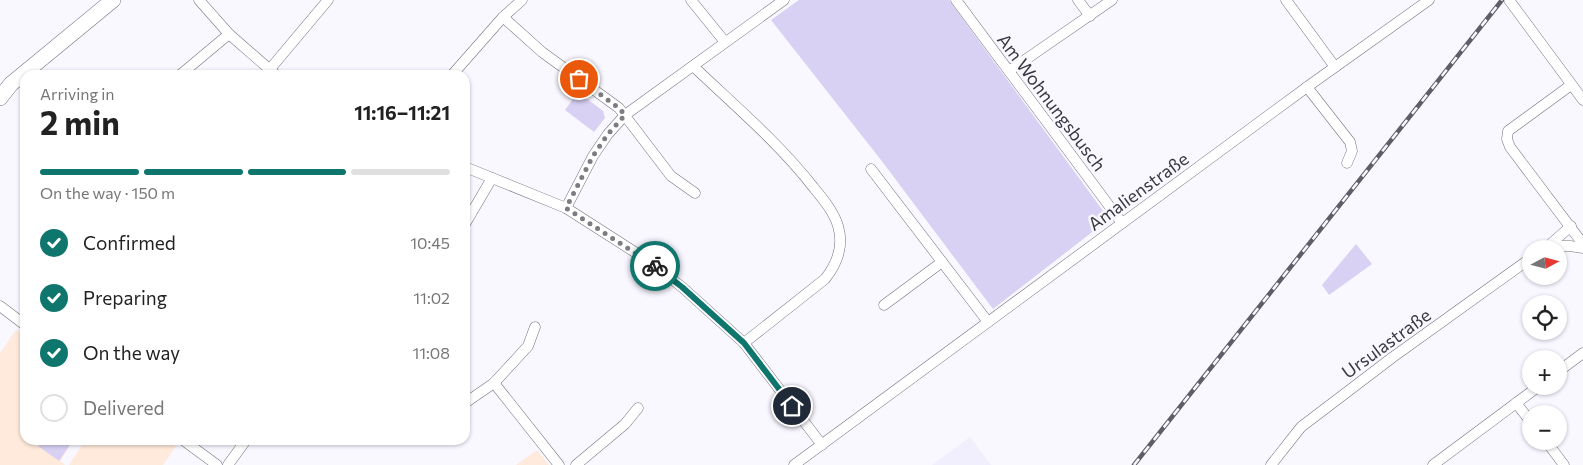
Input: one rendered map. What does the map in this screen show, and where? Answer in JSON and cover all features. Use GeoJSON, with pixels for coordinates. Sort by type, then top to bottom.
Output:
{"type":"FeatureCollection","features":[{"type":"Feature","properties":{"kind":"main road"},"geometry":{"type":"LineString","coordinates":[[28,70],[113,0]]}},
{"type":"Feature","properties":{"kind":"main road"},"geometry":{"type":"LineString","coordinates":[[0,98],[11,84],[20,77]]}},
{"type":"Feature","properties":{"kind":"street"},"geometry":{"type":"LineString","coordinates":[[200,0],[229,34],[271,70]]}},
{"type":"Feature","properties":{"kind":"street"},"geometry":{"type":"LineString","coordinates":[[275,70],[328,0]]}},
{"type":"Feature","properties":{"kind":"street"},"geometry":{"type":"LineString","coordinates":[[456,70],[503,17],[522,0]]}},
{"type":"Feature","properties":{"kind":"street"},"geometry":{"type":"LineString","coordinates":[[691,0],[725,42]]}},
{"type":"Feature","properties":{"kind":"street"},"geometry":{"type":"LineString","coordinates":[[566,208],[593,156],[608,134],[625,115],[784,0]]}},
{"type":"Feature","properties":{"kind":"street","name":"Am Wohnungsbusch"},"geometry":{"type":"LineString","coordinates":[[956,0],[1122,223]]}},
{"type":"Feature","properties":{"kind":"street"},"geometry":{"type":"LineString","coordinates":[[1078,0],[1090,16]]}},
{"type":"Feature","properties":{"kind":"street"},"geometry":{"type":"LineString","coordinates":[[1009,71],[1112,0]]}},
{"type":"Feature","properties":{"kind":"street"},"geometry":{"type":"LineString","coordinates":[[1286,0],[1335,67]]}},
{"type":"Feature","properties":{"kind":"street","name":"Amalienstraße"},"geometry":{"type":"LineString","coordinates":[[794,465],[1307,86],[1429,0]]}},
{"type":"Feature","properties":{"kind":"street"},"geometry":{"type":"LineString","coordinates":[[1509,0],[1583,100]]}},
{"type":"Feature","properties":{"kind":"street"},"geometry":{"type":"LineString","coordinates":[[503,17],[542,52],[619,108],[671,176],[696,193]]}},
{"type":"Feature","properties":{"kind":"street"},"geometry":{"type":"LineString","coordinates":[[186,70],[229,34]]}},
{"type":"Feature","properties":{"kind":"street"},"geometry":{"type":"LineString","coordinates":[[693,66],[795,163],[827,204],[838,226],[840,240],[839,255],[832,270],[825,279],[744,343]]}},
{"type":"Feature","properties":{"kind":"street"},"geometry":{"type":"LineString","coordinates":[[1572,85],[1508,130],[1507,139],[1510,147],[1583,246]]}},
{"type":"Feature","properties":{"kind":"street"},"geometry":{"type":"LineString","coordinates":[[1307,86],[1350,142],[1352,151],[1347,162]]}},
{"type":"Feature","properties":{"kind":"street"},"geometry":{"type":"LineString","coordinates":[[470,169],[566,208],[644,258],[682,287],[744,343],[822,445]]}},
{"type":"Feature","properties":{"kind":"street"},"geometry":{"type":"LineString","coordinates":[[871,169],[988,322]]}},
{"type":"Feature","properties":{"kind":"street"},"geometry":{"type":"LineString","coordinates":[[470,215],[492,178]]}},
{"type":"Feature","properties":{"kind":"street"},"geometry":{"type":"LineString","coordinates":[[1554,240],[1570,226]]}},
{"type":"Feature","properties":{"kind":"street"},"geometry":{"type":"LineString","coordinates":[[1568,246],[1583,246]]}},
{"type":"Feature","properties":{"kind":"street"},"geometry":{"type":"LineString","coordinates":[[884,305],[942,262]]}},
{"type":"Feature","properties":{"kind":"street","name":"Ursulastraße"},"geometry":{"type":"LineString","coordinates":[[1270,465],[1301,427],[1393,356],[1522,264]]}},
{"type":"Feature","properties":{"kind":"street"},"geometry":{"type":"LineString","coordinates":[[0,306],[20,321]]}},
{"type":"Feature","properties":{"kind":"street"},"geometry":{"type":"LineString","coordinates":[[470,400],[494,383],[528,346],[535,327]]}},
{"type":"Feature","properties":{"kind":"street"},"geometry":{"type":"LineString","coordinates":[[1567,365],[1583,353]]}},
{"type":"Feature","properties":{"kind":"street"},"geometry":{"type":"LineString","coordinates":[[494,383],[559,465]]}},
{"type":"Feature","properties":{"kind":"street"},"geometry":{"type":"LineString","coordinates":[[1433,465],[1527,395]]}},
{"type":"Feature","properties":{"kind":"street"},"geometry":{"type":"LineString","coordinates":[[1516,403],[1522,411]]}},
{"type":"Feature","properties":{"kind":"street"},"geometry":{"type":"LineString","coordinates":[[576,465],[624,424],[638,408]]}},
{"type":"Feature","properties":{"kind":"street"},"geometry":{"type":"LineString","coordinates":[[190,445],[217,465]]}},
{"type":"Feature","properties":{"kind":"street"},"geometry":{"type":"LineString","coordinates":[[228,465],[242,445]]}},
{"type":"Feature","properties":{"kind":"street"},"geometry":{"type":"LineString","coordinates":[[1553,450],[1564,465]]}},
{"type":"Feature","properties":{"kind":"shaded area"},"geometry":{"type":"Polygon","coordinates":[[[799,0],[949,0],[1109,219],[993,309],[881,160],[771,20],[799,0]]]}},
{"type":"Feature","properties":{"kind":"shaded area"},"geometry":{"type":"Polygon","coordinates":[[[578,92],[603,111],[605,118],[594,132],[565,110],[578,92]]]}},
{"type":"Feature","properties":{"kind":"shaded area"},"geometry":{"type":"Polygon","coordinates":[[[1356,244],[1372,264],[1329,295],[1322,285],[1356,244]]]}},
{"type":"Feature","properties":{"kind":"shaded area"},"geometry":{"type":"Polygon","coordinates":[[[16,330],[20,333],[20,445],[71,445],[60,461],[65,465],[0,465],[0,353],[16,330]]]}},
{"type":"Feature","properties":{"kind":"shaded area"},"geometry":{"type":"Polygon","coordinates":[[[970,437],[991,465],[932,465],[970,437]]]}},
{"type":"Feature","properties":{"kind":"shaded area"},"geometry":{"type":"Polygon","coordinates":[[[39,445],[70,445],[59,461],[39,445]]]}},
{"type":"Feature","properties":{"kind":"shaded area"},"geometry":{"type":"Polygon","coordinates":[[[82,445],[176,446],[163,465],[69,465],[82,445]]]}},
{"type":"Feature","properties":{"kind":"shaded area"},"geometry":{"type":"Polygon","coordinates":[[[537,450],[549,465],[516,465],[537,450]]]}},
{"type":"Feature","properties":{"kind":"railway"},"geometry":{"type":"LineString","coordinates":[[1134,465],[1502,0]]}},
{"type":"Feature","properties":{"kind":"way so far"},"geometry":{"type":"LineString","coordinates":[[579,79],[619,108],[625,115],[608,134],[593,156],[566,208],[655,266]]}},
{"type":"Feature","properties":{"kind":"route"},"geometry":{"type":"LineString","coordinates":[[655,266],[682,287],[744,343],[792,406]]}}]}
